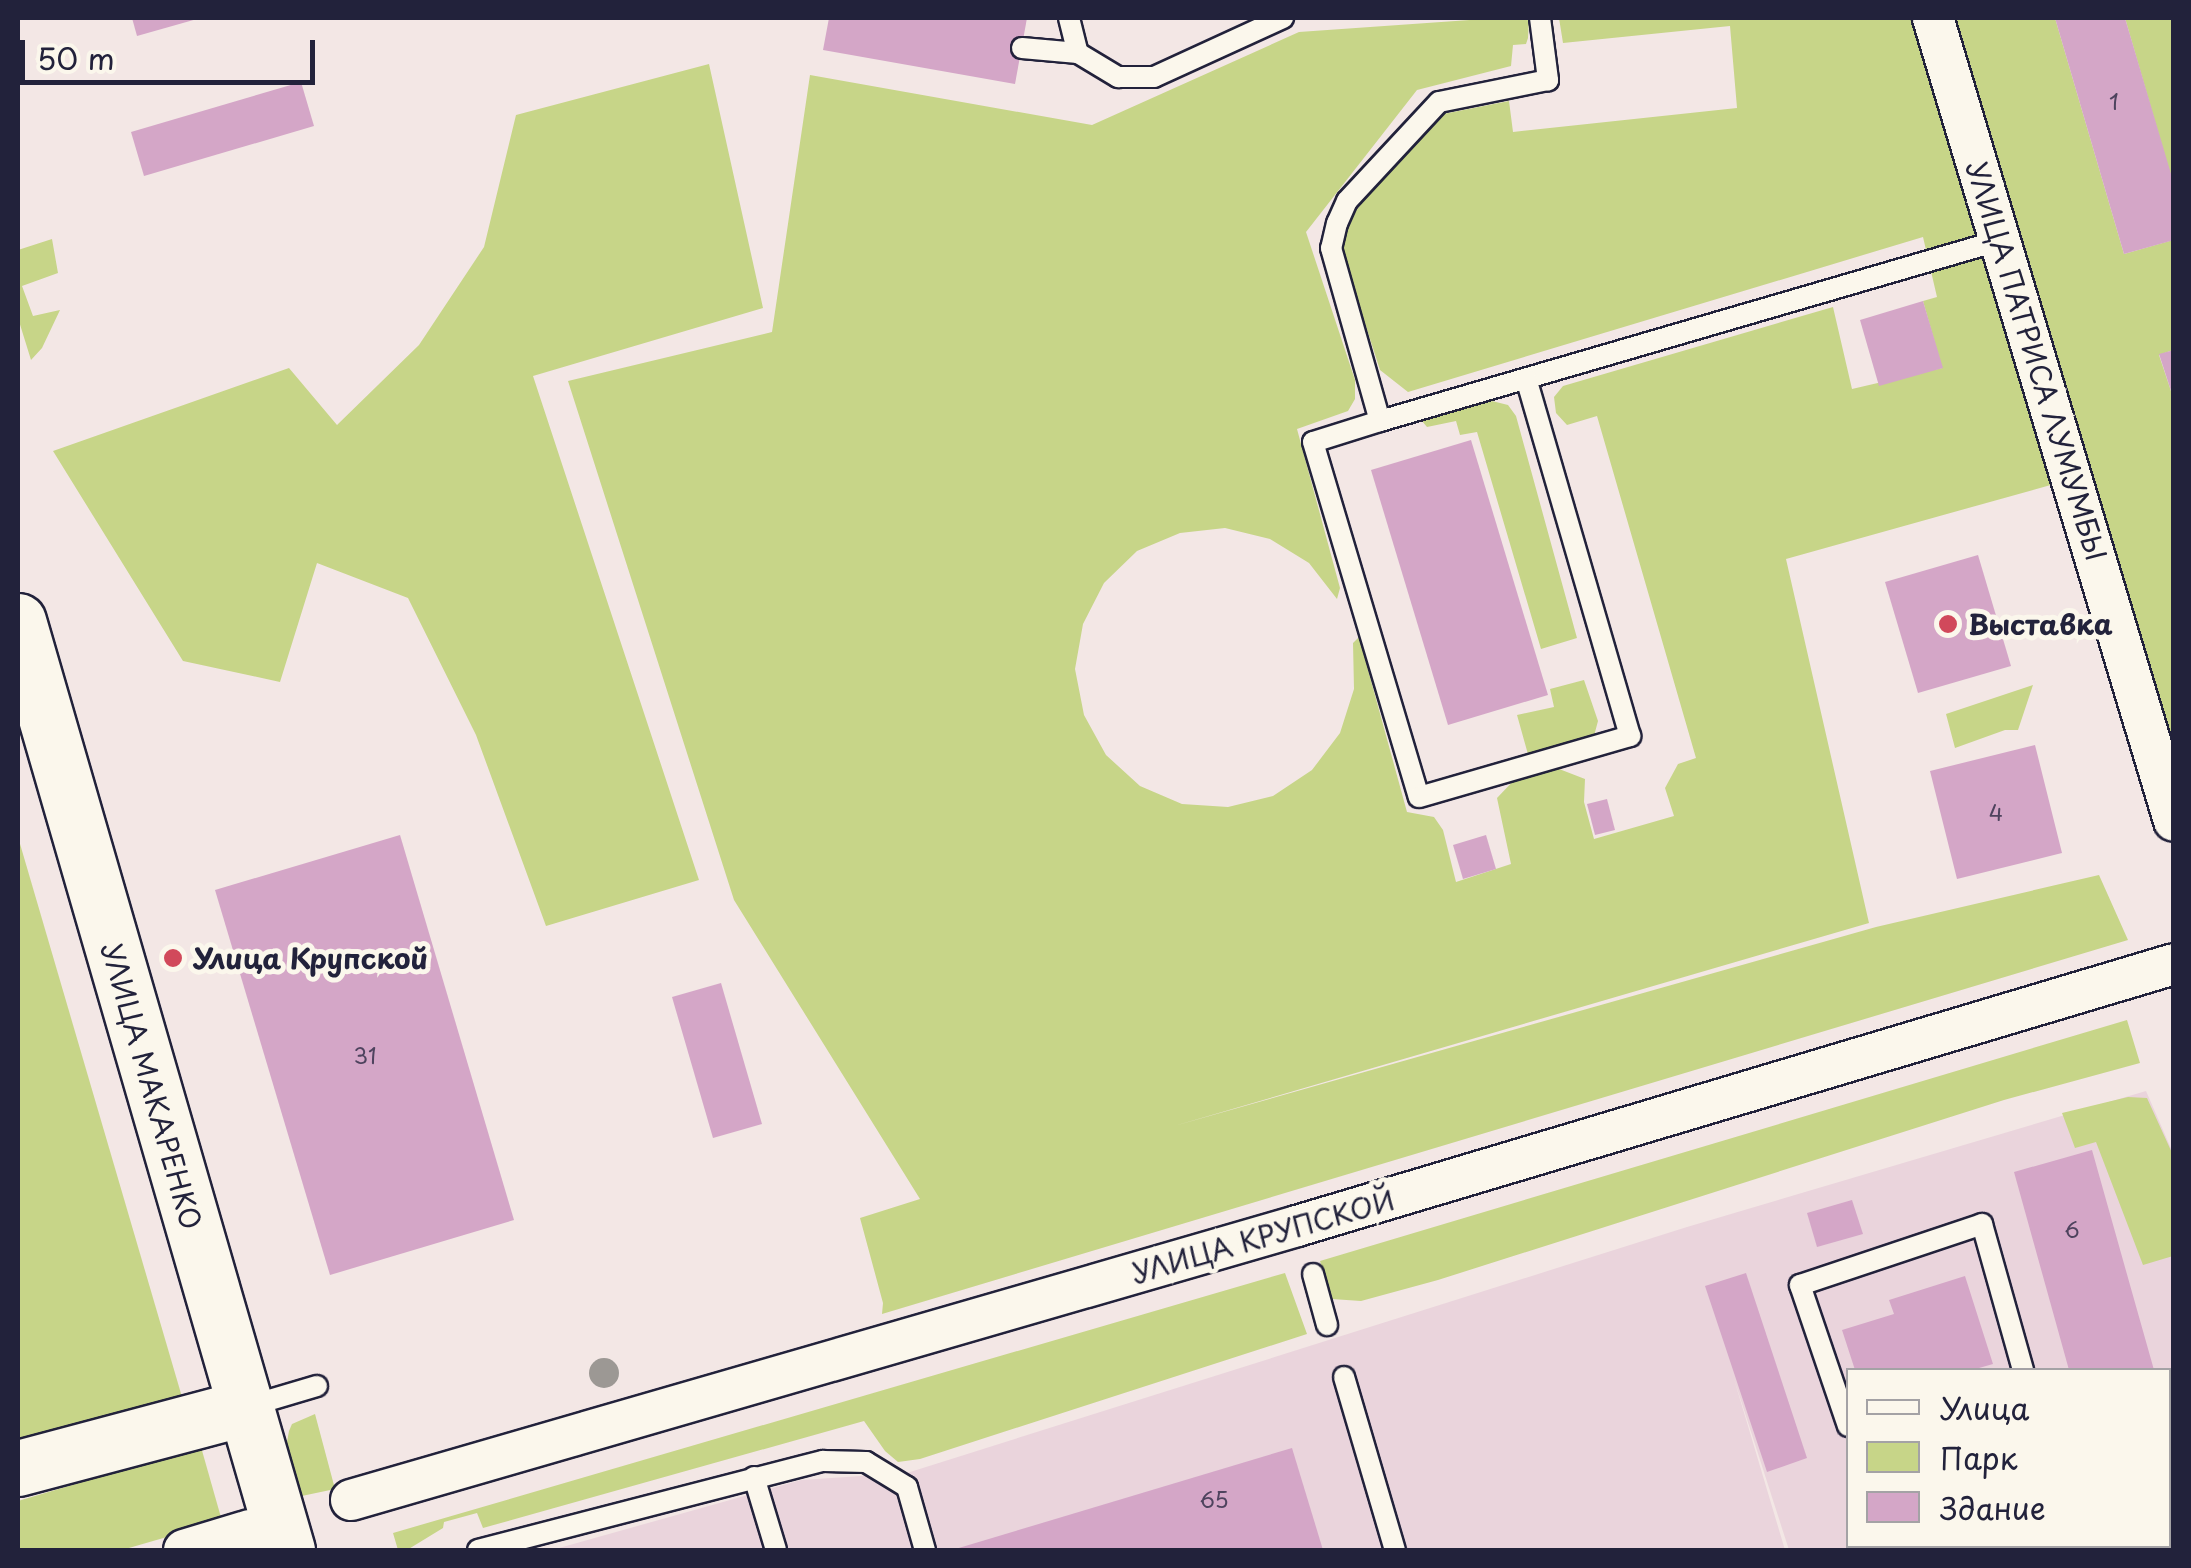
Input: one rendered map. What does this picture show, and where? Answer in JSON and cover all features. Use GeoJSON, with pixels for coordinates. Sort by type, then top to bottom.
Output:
{"type":"FeatureCollection","features":[{"type":"Feature","properties":{"kind":"main road","name":"УЛИЦА МАКАРЕНКО"},"geometry":{"type":"LineString","coordinates":[[18,621],[244,1408],[268,1540]]}},
{"type":"Feature","properties":{"kind":"main road"},"geometry":{"type":"LineString","coordinates":[[18,1468],[244,1408]]}},
{"type":"Feature","properties":{"kind":"street","name":"УЛИЦА ПАТРИСА ЛУМУМБЫ"},"geometry":{"type":"LineString","coordinates":[[1933,18],[2160,728],[2174,820]]}},
{"type":"Feature","properties":{"kind":"street","name":"УЛИЦА КРУПСКОЙ"},"geometry":{"type":"LineString","coordinates":[[351,1500],[1298,1226],[2174,964]]}},
{"type":"Feature","properties":{"kind":"street"},"geometry":{"type":"LineString","coordinates":[[184,1550],[268,1540]]}},
{"type":"Feature","properties":{"kind":"lane"},"geometry":{"type":"LineString","coordinates":[[1069,18],[1078,53]]}},
{"type":"Feature","properties":{"kind":"lane"},"geometry":{"type":"LineString","coordinates":[[1022,48],[1078,53],[1118,77],[1154,78],[1283,18]]}},
{"type":"Feature","properties":{"kind":"lane"},"geometry":{"type":"LineString","coordinates":[[1380,421],[1331,248],[1337,223],[1347,201],[1439,102],[1548,80],[1540,18]]}},
{"type":"Feature","properties":{"kind":"lane"},"geometry":{"type":"LineString","coordinates":[[1526,379],[1630,736],[1419,797],[1313,442],[1380,421],[2001,240]]}},
{"type":"Feature","properties":{"kind":"lane"},"geometry":{"type":"LineString","coordinates":[[1846,1420],[1800,1285],[1982,1224],[2022,1368]]}},
{"type":"Feature","properties":{"kind":"lane"},"geometry":{"type":"LineString","coordinates":[[1313,1274],[1326,1325]]}},
{"type":"Feature","properties":{"kind":"lane"},"geometry":{"type":"LineString","coordinates":[[1344,1377],[1395,1550]]}},
{"type":"Feature","properties":{"kind":"lane"},"geometry":{"type":"LineString","coordinates":[[244,1408],[317,1386]]}},
{"type":"Feature","properties":{"kind":"lane"},"geometry":{"type":"LineString","coordinates":[[478,1550],[823,1461],[866,1462],[907,1488],[925,1550]]}},
{"type":"Feature","properties":{"kind":"lane"},"geometry":{"type":"LineString","coordinates":[[754,1478],[776,1550]]}},
{"type":"Feature","properties":{"kind":"shaded area"},"geometry":{"type":"Polygon","coordinates":[[[2146,1091],[2173,1153],[2173,1550],[1789,1550],[1734,1379],[1785,1550],[552,1550],[801,1480],[907,1473],[1687,1227],[2146,1091]]]}},
{"type":"Feature","properties":{"kind":"green space"},"geometry":{"type":"Polygon","coordinates":[[[1529,18],[1526,44],[1513,45],[1511,66],[1417,90],[1306,232],[1355,380],[1355,399],[1348,411],[1297,429],[1340,588],[1337,599],[1309,563],[1270,539],[1225,528],[1180,533],[1137,551],[1104,583],[1083,624],[1075,669],[1084,715],[1106,755],[1140,786],[1182,804],[1228,807],[1273,796],[1312,770],[1340,733],[1354,689],[1353,643],[1359,637],[1407,812],[1434,817],[1443,830],[1456,882],[1511,864],[1497,798],[1517,777],[1554,767],[1585,779],[1584,802],[1594,839],[1674,816],[1665,788],[1678,764],[1696,758],[1597,416],[1567,425],[1556,413],[1554,397],[1563,386],[1833,307],[1852,389],[1942,368],[1923,301],[1937,297],[1923,237],[1408,392],[1380,370],[1343,255],[1344,225],[1433,116],[1509,101],[1513,132],[1737,108],[1730,26],[1563,43],[1559,18],[2055,18],[2124,254],[2173,240],[2173,350],[2159,355],[2174,400],[2173,821],[2072,479],[1786,559],[1869,923],[1174,1126],[1876,927],[2099,875],[2128,940],[882,1314],[883,1303],[860,1218],[920,1199],[734,900],[568,381],[772,332],[810,75],[1092,125],[1299,32],[1529,18]]]}},
{"type":"Feature","properties":{"kind":"green space"},"geometry":{"type":"Polygon","coordinates":[[[2125,18],[2173,18],[2173,184],[2125,18]]]}},
{"type":"Feature","properties":{"kind":"green space"},"geometry":{"type":"Polygon","coordinates":[[[709,64],[763,308],[533,376],[699,880],[546,926],[476,735],[408,598],[317,563],[280,682],[183,661],[53,451],[289,368],[337,425],[419,345],[484,247],[516,115],[709,64]]]}},
{"type":"Feature","properties":{"kind":"green space"},"geometry":{"type":"Polygon","coordinates":[[[52,239],[58,273],[22,286],[33,316],[60,310],[42,348],[31,360],[18,318],[18,250],[52,239]]]}},
{"type":"Feature","properties":{"kind":"green space"},"geometry":{"type":"Polygon","coordinates":[[[1492,401],[1508,405],[1516,416],[1577,638],[1541,649],[1477,432],[1460,435],[1456,421],[1427,427],[1422,421],[1492,401]]]}},
{"type":"Feature","properties":{"kind":"green space"},"geometry":{"type":"Polygon","coordinates":[[[1584,680],[1598,721],[1594,736],[1577,746],[1529,758],[1517,715],[1554,707],[1550,689],[1584,680]]]}},
{"type":"Feature","properties":{"kind":"green space"},"geometry":{"type":"Polygon","coordinates":[[[2033,685],[2018,730],[2005,730],[1955,748],[1946,714],[2033,685]]]}},
{"type":"Feature","properties":{"kind":"green space"},"geometry":{"type":"Polygon","coordinates":[[[18,837],[182,1397],[18,1448],[18,837]]]}},
{"type":"Feature","properties":{"kind":"green space"},"geometry":{"type":"Polygon","coordinates":[[[2127,1020],[2140,1063],[2004,1100],[1438,1280],[1361,1301],[1332,1299],[1320,1261],[2127,1020]]]}},
{"type":"Feature","properties":{"kind":"green space"},"geometry":{"type":"Polygon","coordinates":[[[2128,1097],[2147,1098],[2173,1155],[2173,1256],[2143,1265],[2096,1142],[2075,1148],[2062,1113],[2128,1097]]]}},
{"type":"Feature","properties":{"kind":"green space"},"geometry":{"type":"Polygon","coordinates":[[[1285,1273],[1307,1334],[920,1459],[898,1462],[864,1421],[483,1528],[477,1513],[444,1522],[443,1528],[407,1550],[398,1550],[393,1533],[1285,1273]]]}},
{"type":"Feature","properties":{"kind":"green space"},"geometry":{"type":"Polygon","coordinates":[[[315,1414],[335,1489],[297,1497],[285,1453],[289,1431],[292,1424],[315,1414]]]}},
{"type":"Feature","properties":{"kind":"green space"},"geometry":{"type":"Polygon","coordinates":[[[201,1447],[222,1521],[122,1550],[18,1550],[18,1501],[201,1447]]]}},
{"type":"Feature","properties":{"kind":"building"},"geometry":{"type":"Polygon","coordinates":[[[132,18],[197,18],[197,19],[137,36],[132,18]]]}},
{"type":"Feature","properties":{"kind":"building"},"geometry":{"type":"Polygon","coordinates":[[[829,18],[1027,18],[1015,84],[823,50],[829,18]]]}},
{"type":"Feature","properties":{"kind":"building"},"geometry":{"type":"Polygon","coordinates":[[[2055,18],[2125,18],[2174,184],[2174,240],[2124,254],[2055,18]]]}},
{"type":"Feature","properties":{"kind":"building"},"geometry":{"type":"Polygon","coordinates":[[[301,82],[314,126],[144,176],[131,132],[301,82]]]}},
{"type":"Feature","properties":{"kind":"building"},"geometry":{"type":"Polygon","coordinates":[[[1923,301],[1943,368],[1879,386],[1860,320],[1923,301]]]}},
{"type":"Feature","properties":{"kind":"building"},"geometry":{"type":"Polygon","coordinates":[[[2174,350],[2174,397],[2173,397],[2159,354],[2174,350]]]}},
{"type":"Feature","properties":{"kind":"building"},"geometry":{"type":"Polygon","coordinates":[[[1471,440],[1548,695],[1448,725],[1371,470],[1471,440]]]}},
{"type":"Feature","properties":{"kind":"building","name":"Выставка"},"geometry":{"type":"Polygon","coordinates":[[[1978,555],[2011,666],[1918,693],[1885,582],[1978,555]]]}},
{"type":"Feature","properties":{"kind":"building"},"geometry":{"type":"Polygon","coordinates":[[[2035,745],[2062,853],[1957,879],[1930,771],[2035,745]]]}},
{"type":"Feature","properties":{"kind":"building"},"geometry":{"type":"Polygon","coordinates":[[[1607,799],[1615,830],[1595,835],[1587,804],[1607,799]]]}},
{"type":"Feature","properties":{"kind":"building"},"geometry":{"type":"Polygon","coordinates":[[[400,835],[514,1220],[330,1275],[215,890],[400,835]]]}},
{"type":"Feature","properties":{"kind":"building"},"geometry":{"type":"Polygon","coordinates":[[[1486,835],[1496,869],[1463,879],[1453,845],[1486,835]]]}},
{"type":"Feature","properties":{"kind":"building"},"geometry":{"type":"Polygon","coordinates":[[[721,983],[762,1124],[713,1138],[672,997],[721,983]]]}},
{"type":"Feature","properties":{"kind":"building"},"geometry":{"type":"Polygon","coordinates":[[[2092,1150],[2153,1368],[2068,1368],[2014,1172],[2092,1150]]]}},
{"type":"Feature","properties":{"kind":"building"},"geometry":{"type":"Polygon","coordinates":[[[1852,1200],[1863,1234],[1817,1247],[1807,1213],[1852,1200]]]}},
{"type":"Feature","properties":{"kind":"building"},"geometry":{"type":"Polygon","coordinates":[[[1746,1273],[1807,1458],[1767,1472],[1705,1286],[1746,1273]]]}},
{"type":"Feature","properties":{"kind":"building"},"geometry":{"type":"Polygon","coordinates":[[[1965,1276],[1993,1364],[1979,1368],[1854,1368],[1842,1330],[1894,1314],[1889,1300],[1965,1276]]]}},
{"type":"Feature","properties":{"kind":"building"},"geometry":{"type":"Polygon","coordinates":[[[1292,1448],[1323,1550],[952,1550],[1292,1448]]]}},
{"type":"Feature","properties":{"kind":"building"},"geometry":{"type":"Polygon","coordinates":[[[2174,1522],[2174,1550],[2082,1550],[2171,1548],[2174,1522]]]}},
{"type":"Feature","properties":{"kind":"place","name":"Выставка"},"geometry":{"type":"Point","coordinates":[1948,624]}},
{"type":"Feature","properties":{"kind":"place","name":"Улица Крупской"},"geometry":{"type":"Point","coordinates":[173,958]}}]}
